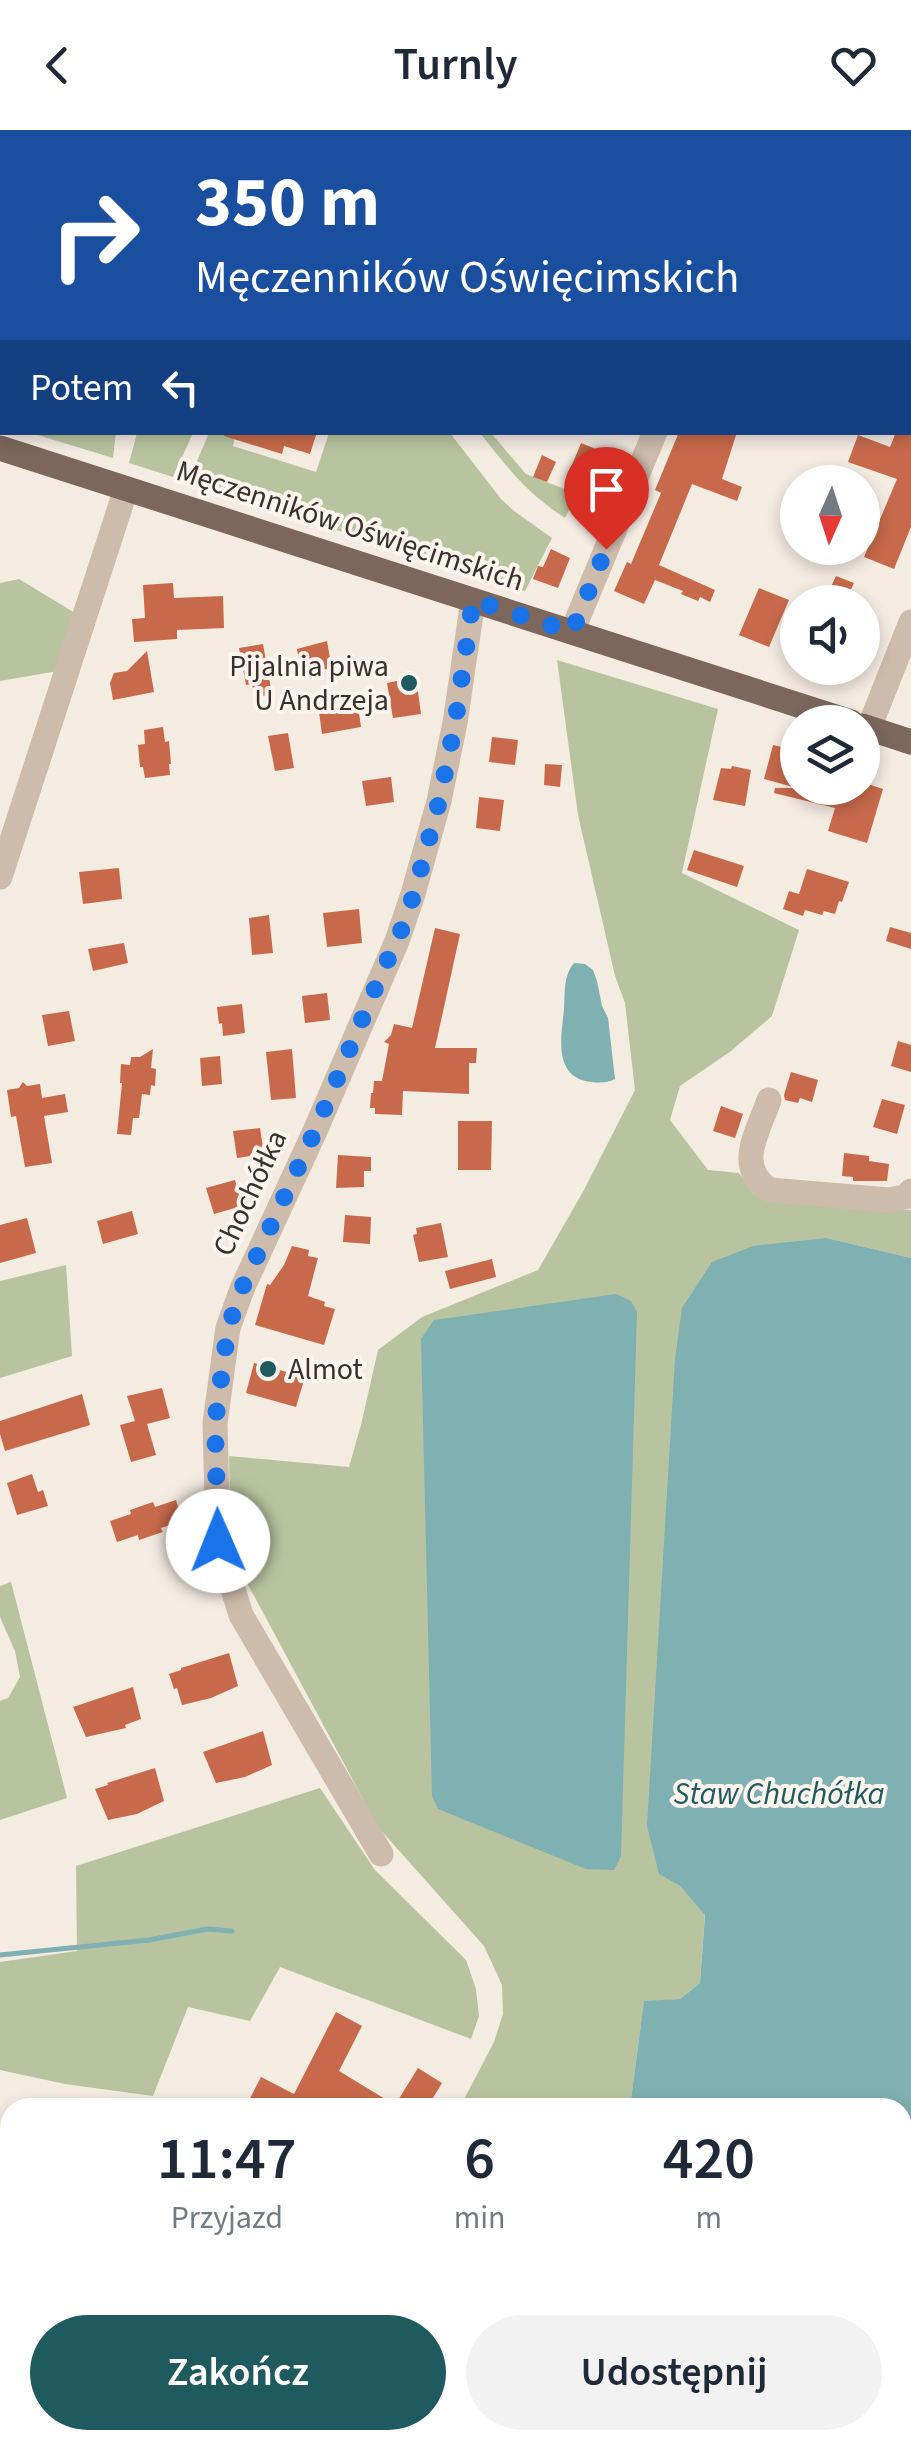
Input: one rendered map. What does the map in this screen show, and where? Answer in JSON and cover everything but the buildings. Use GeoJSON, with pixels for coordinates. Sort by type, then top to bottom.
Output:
{"type":"FeatureCollection","features":[{"type":"Feature","properties":{"kind":"main road","name":"Męczenników Oświęcimskich"},"geometry":{"type":"LineString","coordinates":[[0,448],[796,705]]}},
{"type":"Feature","properties":{"kind":"main road","name":"Męczenników Oświęcimskich"},"geometry":{"type":"LineString","coordinates":[[880,732],[911,742]]}},
{"type":"Feature","properties":{"kind":"street"},"geometry":{"type":"LineString","coordinates":[[572,632],[654,435]]}},
{"type":"Feature","properties":{"kind":"street"},"geometry":{"type":"LineString","coordinates":[[0,877],[126,488]]}},
{"type":"Feature","properties":{"kind":"street","name":"Chochółka"},"geometry":{"type":"LineString","coordinates":[[380,1854],[241,1615],[218,1541],[215,1423],[228,1328],[242,1288],[315,1131],[414,894],[455,724],[473,600]]}},
{"type":"Feature","properties":{"kind":"street"},"geometry":{"type":"LineString","coordinates":[[871,705],[911,622]]}},
{"type":"Feature","properties":{"kind":"street"},"geometry":{"type":"LineString","coordinates":[[768,1100],[750,1155],[750,1165],[761,1185],[770,1190],[889,1200],[910,1196],[911,1191]]}},
{"type":"Feature","properties":{"kind":"green space"},"geometry":{"type":"Polygon","coordinates":[[[38,435],[116,435],[113,458],[38,435]]]}},
{"type":"Feature","properties":{"kind":"green space"},"geometry":{"type":"Polygon","coordinates":[[[136,435],[192,435],[173,477],[129,463],[136,435]]]}},
{"type":"Feature","properties":{"kind":"green space"},"geometry":{"type":"Polygon","coordinates":[[[208,435],[236,435],[233,446],[316,472],[328,435],[452,435],[501,499],[552,538],[525,591],[188,482],[208,435]]]}},
{"type":"Feature","properties":{"kind":"green space"},"geometry":{"type":"Polygon","coordinates":[[[482,435],[493,435],[526,474],[577,494],[565,518],[528,489],[482,435]]]}},
{"type":"Feature","properties":{"kind":"green space"},"geometry":{"type":"Polygon","coordinates":[[[19,579],[75,613],[58,671],[0,681],[0,583],[19,579]]]}},
{"type":"Feature","properties":{"kind":"green space"},"geometry":{"type":"Polygon","coordinates":[[[557,660],[718,709],[682,873],[799,930],[772,1016],[731,1051],[680,1086],[670,1120],[708,1170],[739,1173],[754,1194],[783,1202],[911,1210],[911,1258],[827,1238],[659,1873],[680,1886],[705,1914],[700,1983],[680,1999],[644,2002],[631,2098],[465,2098],[494,2042],[503,2014],[502,1985],[484,1946],[378,1827],[231,1553],[229,1456],[349,1467],[378,1350],[422,1317],[538,1270],[584,1190],[635,1090],[625,1003],[615,976],[578,815],[557,660]]]}},
{"type":"Feature","properties":{"kind":"green space"},"geometry":{"type":"Polygon","coordinates":[[[66,1265],[72,1356],[0,1378],[0,1281],[66,1265]]]}},
{"type":"Feature","properties":{"kind":"green space"},"geometry":{"type":"Polygon","coordinates":[[[11,1582],[67,1798],[0,1820],[0,1701],[8,1698],[20,1677],[15,1651],[0,1617],[0,1586],[11,1582]]]}},
{"type":"Feature","properties":{"kind":"green space"},"geometry":{"type":"Polygon","coordinates":[[[320,1788],[375,1870],[466,1960],[476,1989],[479,2016],[471,2039],[280,1967],[250,2021],[188,2007],[153,2096],[0,2070],[0,1962],[77,1951],[76,1866],[320,1788]]]}},
{"type":"Feature","properties":{"kind":"water"},"geometry":{"type":"Polygon","coordinates":[[[574,963],[593,970],[608,1018],[615,1079],[609,1081],[579,1079],[570,1073],[562,1055],[565,985],[574,963]]]}},
{"type":"Feature","properties":{"kind":"water","name":"Staw Chuchółka"},"geometry":{"type":"Polygon","coordinates":[[[827,1238],[911,1258],[911,2098],[631,2098],[644,2001],[680,1999],[700,1983],[705,1915],[680,1886],[659,1874],[647,1826],[675,1359],[682,1308],[712,1262],[753,1246],[827,1238]]]}},
{"type":"Feature","properties":{"kind":"water"},"geometry":{"type":"Polygon","coordinates":[[[616,1294],[631,1301],[637,1312],[621,1856],[614,1870],[586,1869],[438,1809],[432,1796],[421,1339],[434,1320],[616,1294]]]}},
{"type":"Feature","properties":{"kind":"waterway"},"geometry":{"type":"LineString","coordinates":[[0,1955],[149,1940],[207,1929],[232,1931]]}},
{"type":"Feature","properties":{"kind":"place","name":"Pijalnia piwa U Andrzeja"},"geometry":{"type":"Point","coordinates":[409,683]}},
{"type":"Feature","properties":{"kind":"place","name":"Almot"},"geometry":{"type":"Point","coordinates":[268,1369]}},
{"type":"Feature","properties":{"kind":"route"},"geometry":{"type":"LineString","coordinates":[[218,1541],[215,1423],[228,1328],[242,1288],[397,942],[414,894],[455,724],[473,600],[572,632],[606,549]]}}]}
